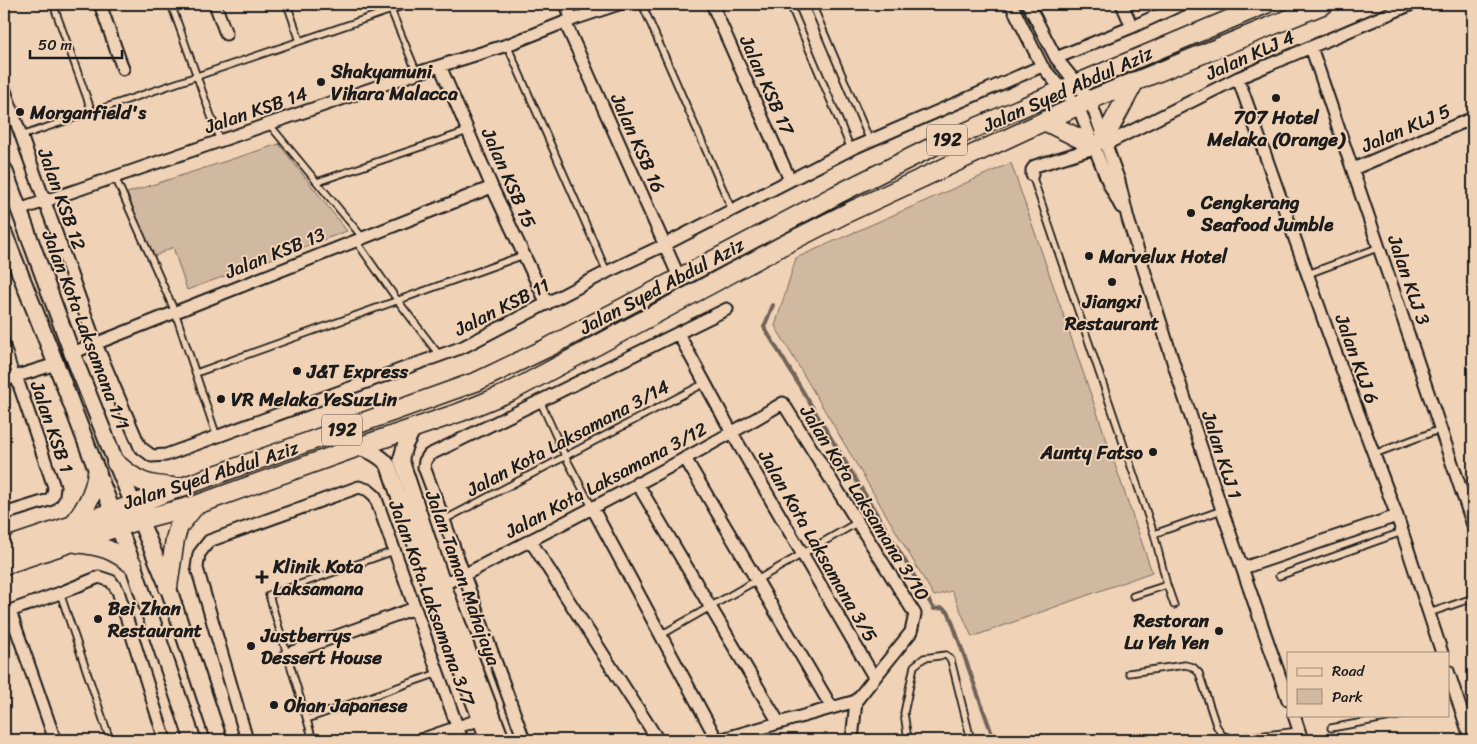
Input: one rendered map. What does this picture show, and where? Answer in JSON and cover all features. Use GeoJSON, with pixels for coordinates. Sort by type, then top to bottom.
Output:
{"type":"FeatureCollection","features":[{"type":"Feature","properties":{"kind":"main road","name":"Jalan Syed Abdul Aziz"},"geometry":{"type":"LineString","coordinates":[[4,565],[73,534],[136,512],[179,488],[478,381],[547,348],[836,195],[936,145],[1266,4]]}},
{"type":"Feature","properties":{"kind":"main road","name":"Jalan Syed Abdul Aziz"},"geometry":{"type":"LineString","coordinates":[[136,512],[196,505],[510,392],[849,212],[1084,103],[1326,4]]}},
{"type":"Feature","properties":{"kind":"main road"},"geometry":{"type":"LineString","coordinates":[[1044,122],[1099,144],[1135,81]]}},
{"type":"Feature","properties":{"kind":"main road","name":"Jalan Kota Laksamana 1/1"},"geometry":{"type":"LineString","coordinates":[[4,169],[72,353],[168,587],[219,740]]}},
{"type":"Feature","properties":{"kind":"main road"},"geometry":{"type":"LineString","coordinates":[[4,233],[132,565],[193,740]]}},
{"type":"Feature","properties":{"kind":"main road"},"geometry":{"type":"LineString","coordinates":[[116,464],[132,477],[142,482],[154,486],[179,488]]}},
{"type":"Feature","properties":{"kind":"main road"},"geometry":{"type":"LineString","coordinates":[[97,472],[90,499],[73,534],[109,549],[132,565]]}},
{"type":"Feature","properties":{"kind":"main road"},"geometry":{"type":"LineString","coordinates":[[168,587],[175,539],[179,526],[196,505]]}},
{"type":"Feature","properties":{"kind":"main road","name":"Jalan Syed Abdul Aziz"},"geometry":{"type":"LineString","coordinates":[[4,548],[73,534]]}},
{"type":"Feature","properties":{"kind":"street"},"geometry":{"type":"LineString","coordinates":[[100,4],[123,69]]}},
{"type":"Feature","properties":{"kind":"street"},"geometry":{"type":"LineString","coordinates":[[215,4],[226,34]]}},
{"type":"Feature","properties":{"kind":"street","name":"Jalan KSB 16"},"geometry":{"type":"LineString","coordinates":[[566,4],[569,21],[679,277]]}},
{"type":"Feature","properties":{"kind":"street","name":"Jalan KSB 14"},"geometry":{"type":"LineString","coordinates":[[18,210],[417,73],[507,45],[619,4]]}},
{"type":"Feature","properties":{"kind":"street","name":"Jalan KSB 17"},"geometry":{"type":"LineString","coordinates":[[712,4],[790,180]]}},
{"type":"Feature","properties":{"kind":"street"},"geometry":{"type":"LineString","coordinates":[[1011,4],[1042,66],[1069,87],[1084,103]]}},
{"type":"Feature","properties":{"kind":"street"},"geometry":{"type":"LineString","coordinates":[[1122,4],[1132,27]]}},
{"type":"Feature","properties":{"kind":"street"},"geometry":{"type":"LineString","coordinates":[[1056,58],[1182,4]]}},
{"type":"Feature","properties":{"kind":"street","name":"Jalan KLJ 4"},"geometry":{"type":"LineString","coordinates":[[1032,175],[1032,170],[1036,166],[1099,144],[1238,78],[1412,4]]}},
{"type":"Feature","properties":{"kind":"street"},"geometry":{"type":"LineString","coordinates":[[1032,5],[1069,87]]}},
{"type":"Feature","properties":{"kind":"street","name":"Jalan KLJ 3"},"geometry":{"type":"LineString","coordinates":[[1312,46],[1473,525]]}},
{"type":"Feature","properties":{"kind":"street","name":"Jalan KSB 15"},"geometry":{"type":"LineString","coordinates":[[440,66],[492,187],[547,304]]}},
{"type":"Feature","properties":{"kind":"street","name":"Jalan KSB 11"},"geometry":{"type":"LineString","coordinates":[[152,456],[166,455],[463,347],[851,149],[1042,66]]}},
{"type":"Feature","properties":{"kind":"street","name":"Jalan KLJ 6"},"geometry":{"type":"LineString","coordinates":[[1238,78],[1329,335],[1397,516],[1442,652]]}},
{"type":"Feature","properties":{"kind":"street","name":"Jalan KSB 12"},"geometry":{"type":"LineString","coordinates":[[4,88],[96,344],[140,447],[152,456]]}},
{"type":"Feature","properties":{"kind":"street","name":"Jalan KLJ 1"},"geometry":{"type":"LineString","coordinates":[[1084,103],[1099,144],[1109,184],[1128,219],[1222,510],[1287,697]]}},
{"type":"Feature","properties":{"kind":"street","name":"Jalan KLJ 5"},"geometry":{"type":"LineString","coordinates":[[1353,169],[1473,118]]}},
{"type":"Feature","properties":{"kind":"street","name":"Jalan KSB 13"},"geometry":{"type":"LineString","coordinates":[[72,353],[492,187]]}},
{"type":"Feature","properties":{"kind":"street"},"geometry":{"type":"LineString","coordinates":[[524,740],[424,467],[425,461],[429,455],[540,402],[727,308]]}},
{"type":"Feature","properties":{"kind":"street","name":"Jalan Kota Laksamana 3/5"},"geometry":{"type":"LineString","coordinates":[[678,333],[732,432],[874,677]]}},
{"type":"Feature","properties":{"kind":"street"},"geometry":{"type":"LineString","coordinates":[[4,380],[56,364]]}},
{"type":"Feature","properties":{"kind":"street","name":"Jalan KSB 1"},"geometry":{"type":"LineString","coordinates":[[4,514],[49,500],[53,495],[54,487],[16,376]]}},
{"type":"Feature","properties":{"kind":"street","name":"Jalan Kota Laksamana 3/12"},"geometry":{"type":"LineString","coordinates":[[443,584],[464,576],[685,458],[783,403]]}},
{"type":"Feature","properties":{"kind":"street","name":"Jalan Kota Laksamana 3/10"},"geometry":{"type":"LineString","coordinates":[[783,403],[915,614],[910,632],[856,701]]}},
{"type":"Feature","properties":{"kind":"street","name":"Jalan Taman Mahajaya"},"geometry":{"type":"LineString","coordinates":[[414,428],[405,445],[401,460],[487,717],[488,740]]}},
{"type":"Feature","properties":{"kind":"street","name":"Jalan Taman Mahajaya"},"geometry":{"type":"LineString","coordinates":[[358,447],[373,452],[388,465],[430,587],[487,717],[502,740]]}},
{"type":"Feature","properties":{"kind":"street"},"geometry":{"type":"LineString","coordinates":[[685,458],[832,708]]}},
{"type":"Feature","properties":{"kind":"street"},"geometry":{"type":"LineString","coordinates":[[637,483],[779,723]]}},
{"type":"Feature","properties":{"kind":"street","name":"Jalan Kota Laksamana 3/7"},"geometry":{"type":"LineString","coordinates":[[247,740],[196,568],[198,554],[209,541],[359,487],[368,490],[375,496],[462,740]]}},
{"type":"Feature","properties":{"kind":"street"},"geometry":{"type":"LineString","coordinates":[[592,507],[718,740],[856,701],[852,740]]}},
{"type":"Feature","properties":{"kind":"street"},"geometry":{"type":"LineString","coordinates":[[1243,568],[1397,516]]}},
{"type":"Feature","properties":{"kind":"street"},"geometry":{"type":"LineString","coordinates":[[530,540],[658,740]]}},
{"type":"Feature","properties":{"kind":"street"},"geometry":{"type":"LineString","coordinates":[[55,740],[7,612],[99,577],[112,581],[118,591],[165,740]]}},
{"type":"Feature","properties":{"kind":"street"},"geometry":{"type":"LineString","coordinates":[[287,654],[415,608]]}},
{"type":"Feature","properties":{"kind":"street"},"geometry":{"type":"LineString","coordinates":[[1450,677],[1471,740]]}},
{"type":"Feature","properties":{"kind":"street"},"geometry":{"type":"LineString","coordinates":[[1294,716],[1300,735]]}},
{"type":"Feature","properties":{"kind":"street"},"geometry":{"type":"LineString","coordinates":[[420,740],[487,717]]}},
{"type":"Feature","properties":{"kind":"lane"},"geometry":{"type":"LineString","coordinates":[[54,4],[92,112]]}},
{"type":"Feature","properties":{"kind":"lane"},"geometry":{"type":"LineString","coordinates":[[171,4],[220,141]]}},
{"type":"Feature","properties":{"kind":"lane"},"geometry":{"type":"LineString","coordinates":[[287,4],[300,41]]}},
{"type":"Feature","properties":{"kind":"lane"},"geometry":{"type":"LineString","coordinates":[[20,136],[406,4]]}},
{"type":"Feature","properties":{"kind":"lane"},"geometry":{"type":"LineString","coordinates":[[642,4],[732,210]]}},
{"type":"Feature","properties":{"kind":"lane"},"geometry":{"type":"LineString","coordinates":[[790,4],[851,149]]}},
{"type":"Feature","properties":{"kind":"lane"},"geometry":{"type":"LineString","coordinates":[[812,4],[870,141]]}},
{"type":"Feature","properties":{"kind":"lane"},"geometry":{"type":"LineString","coordinates":[[391,10],[417,73]]}},
{"type":"Feature","properties":{"kind":"lane"},"geometry":{"type":"LineString","coordinates":[[507,45],[607,272]]}},
{"type":"Feature","properties":{"kind":"lane"},"geometry":{"type":"LineString","coordinates":[[269,124],[317,182],[359,239],[398,300],[440,356]]}},
{"type":"Feature","properties":{"kind":"lane"},"geometry":{"type":"LineString","coordinates":[[317,182],[468,131]]}},
{"type":"Feature","properties":{"kind":"lane"},"geometry":{"type":"LineString","coordinates":[[1032,175],[1154,534],[1174,605]]}},
{"type":"Feature","properties":{"kind":"lane"},"geometry":{"type":"LineString","coordinates":[[115,177],[175,312],[217,437]]}},
{"type":"Feature","properties":{"kind":"lane"},"geometry":{"type":"LineString","coordinates":[[1308,274],[1380,247]]}},
{"type":"Feature","properties":{"kind":"lane"},"geometry":{"type":"LineString","coordinates":[[196,373],[524,255]]}},
{"type":"Feature","properties":{"kind":"lane"},"geometry":{"type":"LineString","coordinates":[[4,336],[16,376]]}},
{"type":"Feature","properties":{"kind":"lane","name":"Jalan Kota Laksamana 3/14"},"geometry":{"type":"LineString","coordinates":[[444,520],[705,382]]}},
{"type":"Feature","properties":{"kind":"lane"},"geometry":{"type":"LineString","coordinates":[[540,402],[565,456],[592,507]]}},
{"type":"Feature","properties":{"kind":"lane"},"geometry":{"type":"LineString","coordinates":[[1374,454],[1441,429]]}},
{"type":"Feature","properties":{"kind":"lane"},"geometry":{"type":"LineString","coordinates":[[1154,534],[1222,510]]}},
{"type":"Feature","properties":{"kind":"lane"},"geometry":{"type":"LineString","coordinates":[[660,635],[858,522]]}},
{"type":"Feature","properties":{"kind":"lane"},"geometry":{"type":"LineString","coordinates":[[1279,576],[1402,532]]}},
{"type":"Feature","properties":{"kind":"lane"},"geometry":{"type":"LineString","coordinates":[[313,740],[269,595],[394,551]]}},
{"type":"Feature","properties":{"kind":"lane"},"geometry":{"type":"LineString","coordinates":[[1133,596],[1167,585]]}},
{"type":"Feature","properties":{"kind":"lane"},"geometry":{"type":"LineString","coordinates":[[60,593],[110,740]]}},
{"type":"Feature","properties":{"kind":"lane"},"geometry":{"type":"LineString","coordinates":[[1429,613],[1473,598]]}},
{"type":"Feature","properties":{"kind":"lane"},"geometry":{"type":"LineString","coordinates":[[908,740],[904,713],[914,666],[924,658],[946,655],[952,660],[971,740]]}},
{"type":"Feature","properties":{"kind":"lane"},"geometry":{"type":"LineString","coordinates":[[1129,673],[1185,665],[1193,667],[1199,673],[1216,726],[1222,735],[1232,739],[1300,735]]}},
{"type":"Feature","properties":{"kind":"lane"},"geometry":{"type":"LineString","coordinates":[[307,719],[438,673]]}},
{"type":"Feature","properties":{"kind":"lane"},"geometry":{"type":"LineString","coordinates":[[1331,728],[1397,716]]}},
{"type":"Feature","properties":{"kind":"green space"},"geometry":{"type":"Polygon","coordinates":[[[279,144],[347,231],[187,290],[173,247],[153,257],[127,193],[279,144]]]}},
{"type":"Feature","properties":{"kind":"green space"},"geometry":{"type":"Polygon","coordinates":[[[1011,163],[1152,572],[972,637],[952,591],[934,596],[775,326],[796,258],[1011,163]]]}},
{"type":"Feature","properties":{"kind":"waterway"},"geometry":{"type":"LineString","coordinates":[[773,305],[764,327],[934,609],[942,608],[949,613],[994,740]]}},
{"type":"Feature","properties":{"kind":"place","name":"Shakyamuni Vihara Malacca"},"geometry":{"type":"Point","coordinates":[321,82]}},
{"type":"Feature","properties":{"kind":"place","name":"707 Hotel Melaka (Orange)"},"geometry":{"type":"Point","coordinates":[1276,98]}},
{"type":"Feature","properties":{"kind":"place","name":"Morganfield's"},"geometry":{"type":"Point","coordinates":[20,112]}},
{"type":"Feature","properties":{"kind":"place","name":"Cengkerang Seafood Jumble"},"geometry":{"type":"Point","coordinates":[1191,213]}},
{"type":"Feature","properties":{"kind":"place","name":"Marvelux Hotel"},"geometry":{"type":"Point","coordinates":[1089,256]}},
{"type":"Feature","properties":{"kind":"place","name":"Jiangxi Restaurant"},"geometry":{"type":"Point","coordinates":[1112,282]}},
{"type":"Feature","properties":{"kind":"place","name":"J&T Express"},"geometry":{"type":"Point","coordinates":[297,371]}},
{"type":"Feature","properties":{"kind":"place","name":"VR Melaka YeSuzLin"},"geometry":{"type":"Point","coordinates":[221,399]}},
{"type":"Feature","properties":{"kind":"place","name":"Aunty Fatso"},"geometry":{"type":"Point","coordinates":[1153,452]}},
{"type":"Feature","properties":{"kind":"place","name":"Klinik Kota Laksamana"},"geometry":{"type":"Point","coordinates":[262,577]}},
{"type":"Feature","properties":{"kind":"place","name":"Bei Zhan Restaurant"},"geometry":{"type":"Point","coordinates":[98,619]}},
{"type":"Feature","properties":{"kind":"place","name":"Restoran Lu Yeh Yen"},"geometry":{"type":"Point","coordinates":[1219,631]}},
{"type":"Feature","properties":{"kind":"place","name":"Justberrys Dessert House"},"geometry":{"type":"Point","coordinates":[251,646]}},
{"type":"Feature","properties":{"kind":"place","name":"Ohan Japanese"},"geometry":{"type":"Point","coordinates":[274,705]}}]}
